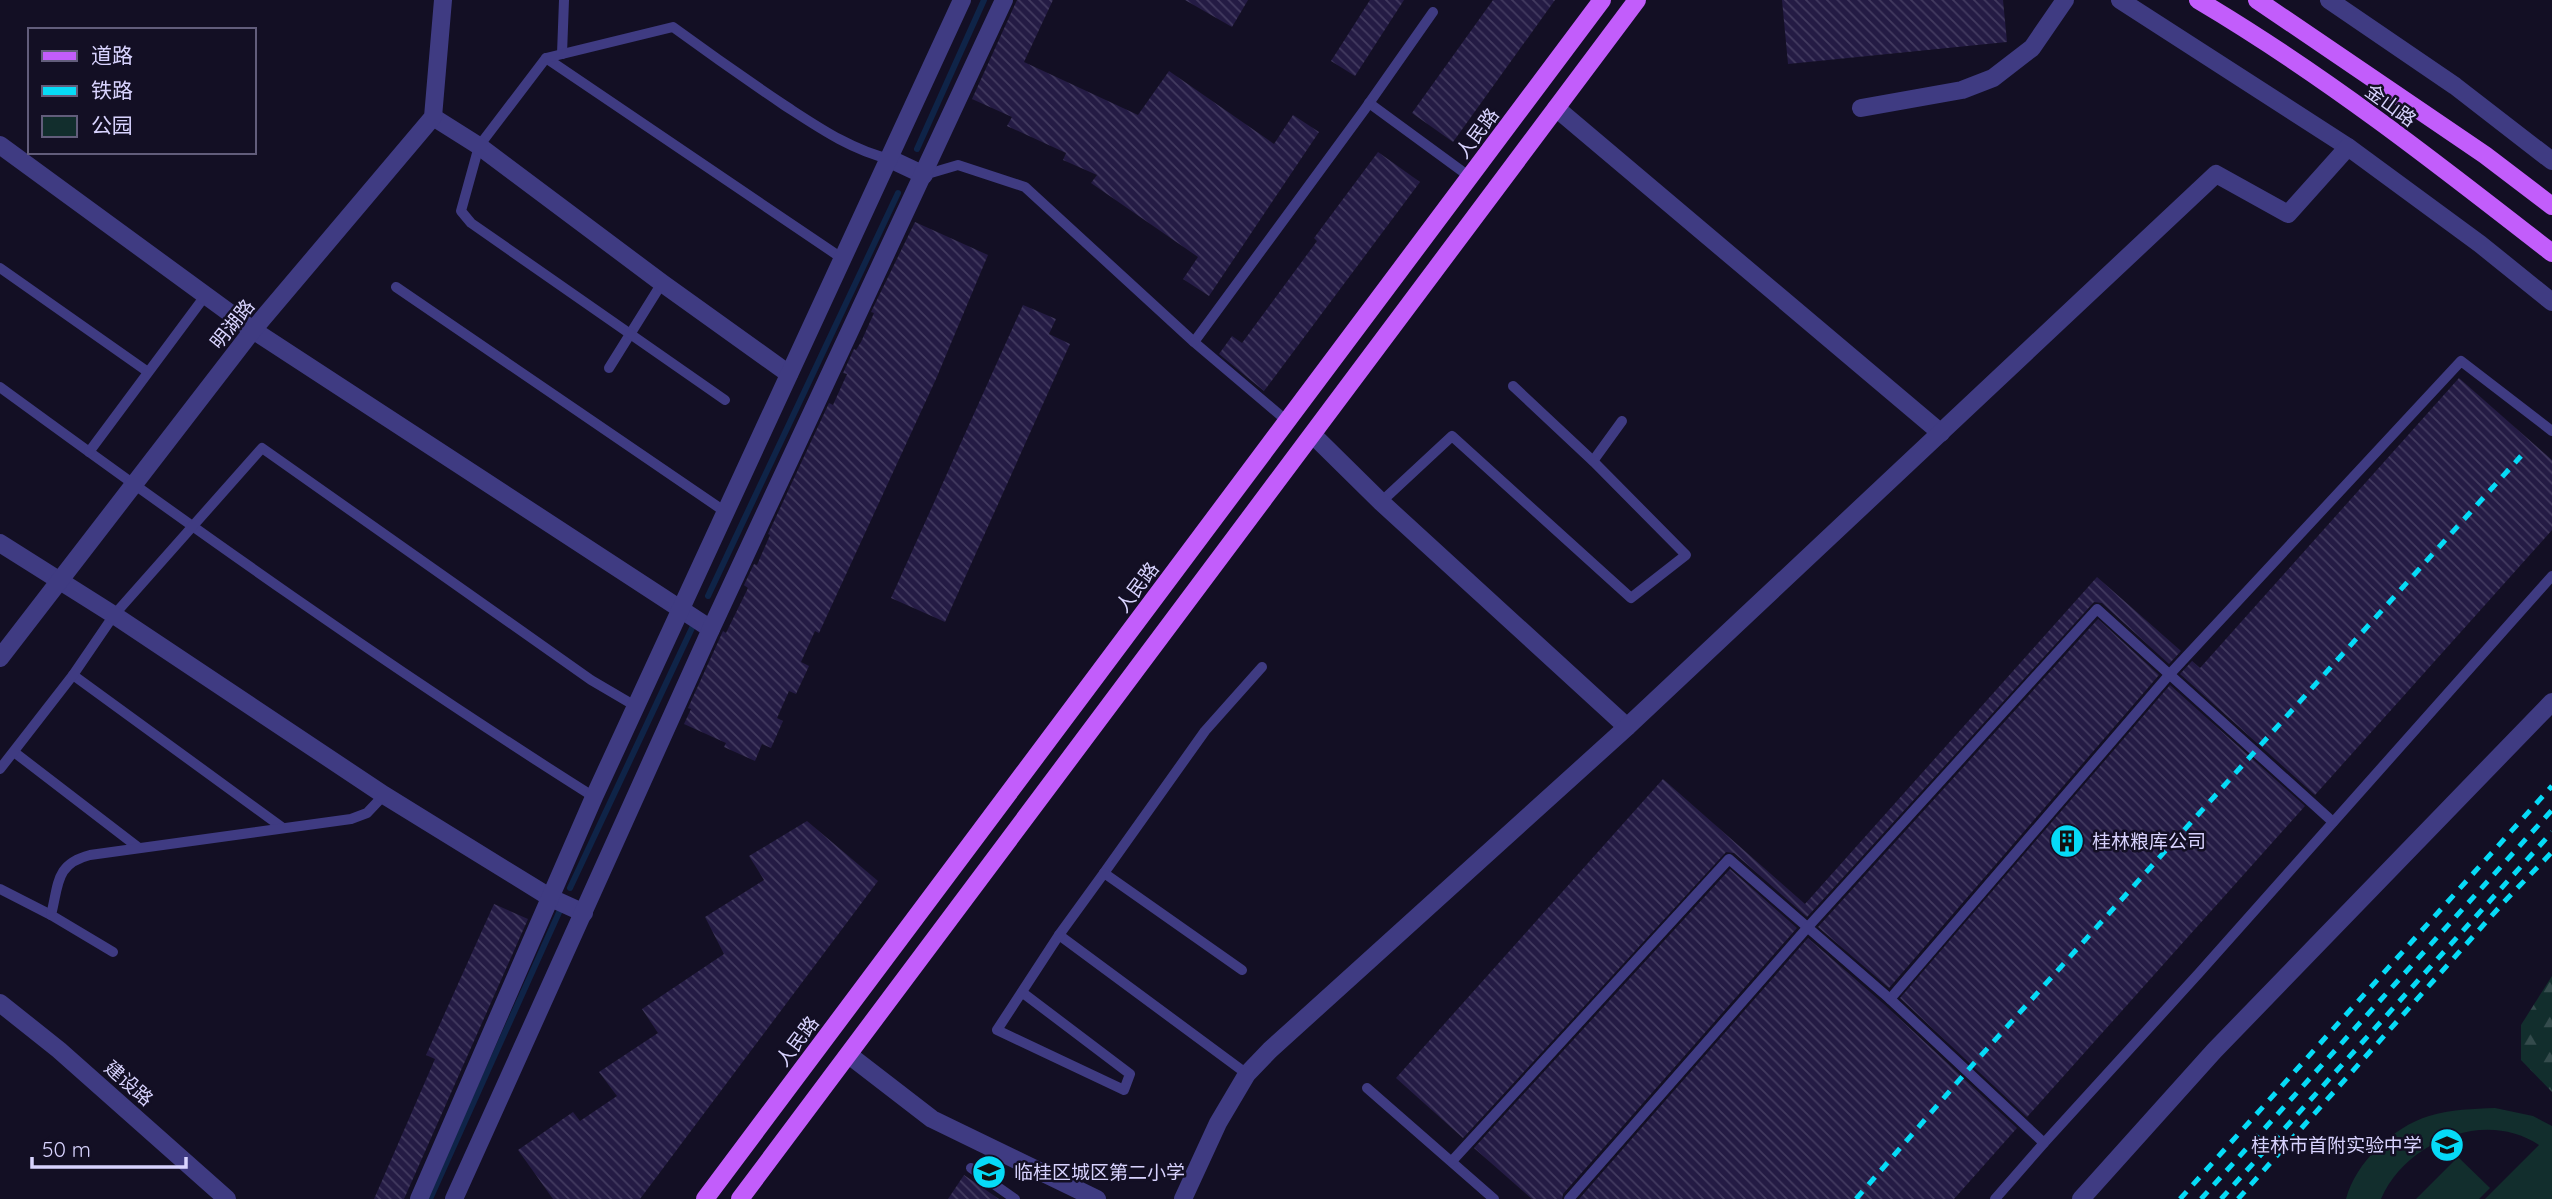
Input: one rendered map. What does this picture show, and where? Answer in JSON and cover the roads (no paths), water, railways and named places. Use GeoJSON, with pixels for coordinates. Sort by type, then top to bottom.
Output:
{"type":"FeatureCollection","features":[{"type":"Feature","properties":{"kind":"main road","name":"人民路"},"geometry":{"type":"LineString","coordinates":[[705,1199],[1602,0]]}},
{"type":"Feature","properties":{"kind":"main road","name":"金山路"},"geometry":{"type":"LineString","coordinates":[[2198,0],[2260,37],[2463,183],[2552,253]]}},
{"type":"Feature","properties":{"kind":"main road","name":"金山路"},"geometry":{"type":"LineString","coordinates":[[2257,0],[2486,155],[2552,206]]}},
{"type":"Feature","properties":{"kind":"main road"},"geometry":{"type":"LineString","coordinates":[[740,1199],[1633,5]]}},
{"type":"Feature","properties":{"kind":"street"},"geometry":{"type":"LineString","coordinates":[[443,0],[433,117],[479,146],[789,374]]}},
{"type":"Feature","properties":{"kind":"street"},"geometry":{"type":"LineString","coordinates":[[419,1199],[594,797],[962,0]]}},
{"type":"Feature","properties":{"kind":"street"},"geometry":{"type":"LineString","coordinates":[[454,1199],[711,629],[1004,0]]}},
{"type":"Feature","properties":{"kind":"street"},"geometry":{"type":"LineString","coordinates":[[1861,108],[1962,89],[1993,78],[2032,48],[2065,0]]}},
{"type":"Feature","properties":{"kind":"street"},"geometry":{"type":"LineString","coordinates":[[2120,0],[2348,147],[2480,244],[2552,302]]}},
{"type":"Feature","properties":{"kind":"street"},"geometry":{"type":"LineString","coordinates":[[2329,0],[2455,86],[2552,161]]}},
{"type":"Feature","properties":{"kind":"street"},"geometry":{"type":"LineString","coordinates":[[1556,108],[1941,433]]}},
{"type":"Feature","properties":{"kind":"street","name":"明湖路"},"geometry":{"type":"LineString","coordinates":[[0,658],[253,330],[433,117]]}},
{"type":"Feature","properties":{"kind":"street"},"geometry":{"type":"LineString","coordinates":[[0,145],[253,330],[711,629]]}},
{"type":"Feature","properties":{"kind":"street"},"geometry":{"type":"LineString","coordinates":[[1183,1199],[1218,1123],[1247,1074],[1290,1031],[1627,727],[2216,174],[2288,215],[2348,147]]}},
{"type":"Feature","properties":{"kind":"street"},"geometry":{"type":"LineString","coordinates":[[890,159],[924,175]]}},
{"type":"Feature","properties":{"kind":"street"},"geometry":{"type":"LineString","coordinates":[[1313,435],[1381,502],[1627,727]]}},
{"type":"Feature","properties":{"kind":"street"},"geometry":{"type":"LineString","coordinates":[[0,543],[59,583],[114,615],[384,795],[551,898],[584,913]]}},
{"type":"Feature","properties":{"kind":"street"},"geometry":{"type":"LineString","coordinates":[[2081,1199],[2214,1051],[2552,702]]}},
{"type":"Feature","properties":{"kind":"street","name":"建设路"},"geometry":{"type":"LineString","coordinates":[[0,1003],[59,1049],[227,1199]]}},
{"type":"Feature","properties":{"kind":"street"},"geometry":{"type":"LineString","coordinates":[[849,1055],[932,1119],[1097,1199]]}},
{"type":"Feature","properties":{"kind":"lane"},"geometry":{"type":"LineString","coordinates":[[562,54],[564,0]]}},
{"type":"Feature","properties":{"kind":"lane"},"geometry":{"type":"LineString","coordinates":[[1194,342],[1433,12]]}},
{"type":"Feature","properties":{"kind":"lane"},"geometry":{"type":"LineString","coordinates":[[725,400],[629,335],[464,216],[461,211],[479,146],[546,58],[673,27],[824,130],[865,153],[890,159]]}},
{"type":"Feature","properties":{"kind":"lane"},"geometry":{"type":"LineString","coordinates":[[546,58],[843,259]]}},
{"type":"Feature","properties":{"kind":"lane"},"geometry":{"type":"LineString","coordinates":[[1369,103],[1470,177]]}},
{"type":"Feature","properties":{"kind":"lane"},"geometry":{"type":"LineString","coordinates":[[924,175],[958,165],[1025,187],[1194,342],[1287,421]]}},
{"type":"Feature","properties":{"kind":"lane"},"geometry":{"type":"LineString","coordinates":[[0,268],[148,372]]}},
{"type":"Feature","properties":{"kind":"lane"},"geometry":{"type":"LineString","coordinates":[[609,368],[662,283]]}},
{"type":"Feature","properties":{"kind":"lane"},"geometry":{"type":"LineString","coordinates":[[397,287],[724,512]]}},
{"type":"Feature","properties":{"kind":"lane"},"geometry":{"type":"LineString","coordinates":[[89,452],[205,296]]}},
{"type":"Feature","properties":{"kind":"lane"},"geometry":{"type":"LineString","coordinates":[[1890,999],[2169,675],[2461,361],[2552,431]]}},
{"type":"Feature","properties":{"kind":"lane"},"geometry":{"type":"LineString","coordinates":[[1381,502],[1452,436],[1631,598],[1686,555],[1593,461],[1513,386]]}},
{"type":"Feature","properties":{"kind":"lane"},"geometry":{"type":"LineString","coordinates":[[0,387],[192,526],[521,752],[594,797]]}},
{"type":"Feature","properties":{"kind":"lane"},"geometry":{"type":"LineString","coordinates":[[1593,461],[1622,421]]}},
{"type":"Feature","properties":{"kind":"lane"},"geometry":{"type":"LineString","coordinates":[[0,769],[73,675],[114,615],[262,448],[591,680],[637,707]]}},
{"type":"Feature","properties":{"kind":"lane"},"geometry":{"type":"LineString","coordinates":[[1995,1199],[2552,576]]}},
{"type":"Feature","properties":{"kind":"lane"},"geometry":{"type":"LineString","coordinates":[[1569,1199],[1807,928],[2097,609],[2333,822]]}},
{"type":"Feature","properties":{"kind":"lane"},"geometry":{"type":"LineString","coordinates":[[1023,993],[1130,1074],[1124,1090],[996,1030],[1059,935],[1205,731],[1262,667]]}},
{"type":"Feature","properties":{"kind":"lane"},"geometry":{"type":"LineString","coordinates":[[73,675],[283,828]]}},
{"type":"Feature","properties":{"kind":"lane"},"geometry":{"type":"LineString","coordinates":[[14,751],[139,848]]}},
{"type":"Feature","properties":{"kind":"lane"},"geometry":{"type":"LineString","coordinates":[[51,915],[62,873],[70,862],[90,855],[359,816],[367,813],[384,795]]}},
{"type":"Feature","properties":{"kind":"lane"},"geometry":{"type":"LineString","coordinates":[[1452,1161],[1729,859],[1890,999],[2044,1143]]}},
{"type":"Feature","properties":{"kind":"lane"},"geometry":{"type":"LineString","coordinates":[[1104,873],[1242,970]]}},
{"type":"Feature","properties":{"kind":"lane"},"geometry":{"type":"LineString","coordinates":[[0,889],[51,915],[113,952]]}},
{"type":"Feature","properties":{"kind":"lane"},"geometry":{"type":"LineString","coordinates":[[1059,935],[1247,1074]]}},
{"type":"Feature","properties":{"kind":"lane"},"geometry":{"type":"LineString","coordinates":[[1367,1088],[1494,1199]]}},
{"type":"Feature","properties":{"kind":"lane"},"geometry":{"type":"LineString","coordinates":[[971,1168],[1015,1199]]}},
{"type":"Feature","properties":{"kind":"waterway"},"geometry":{"type":"LineString","coordinates":[[917,149],[984,0]]}},
{"type":"Feature","properties":{"kind":"waterway"},"geometry":{"type":"LineString","coordinates":[[708,596],[898,193]]}},
{"type":"Feature","properties":{"kind":"waterway"},"geometry":{"type":"LineString","coordinates":[[570,888],[692,628]]}},
{"type":"Feature","properties":{"kind":"waterway"},"geometry":{"type":"LineString","coordinates":[[430,1199],[561,908]]}},
{"type":"Feature","properties":{"kind":"railway"},"geometry":{"type":"LineString","coordinates":[[1856,1199],[1968,1070],[2521,456]]}},
{"type":"Feature","properties":{"kind":"railway"},"geometry":{"type":"LineString","coordinates":[[2180,1199],[2552,786]]}},
{"type":"Feature","properties":{"kind":"railway"},"geometry":{"type":"LineString","coordinates":[[2201,1199],[2552,810]]}},
{"type":"Feature","properties":{"kind":"railway"},"geometry":{"type":"LineString","coordinates":[[2221,1199],[2552,832]]}},
{"type":"Feature","properties":{"kind":"railway"},"geometry":{"type":"LineString","coordinates":[[2238,1199],[2552,852]]}},
{"type":"Feature","properties":{"kind":"place","name":"桂林粮库公司"},"geometry":{"type":"Point","coordinates":[2067,841]}},
{"type":"Feature","properties":{"kind":"place","name":"桂林市首附实验中学"},"geometry":{"type":"Point","coordinates":[2447,1145]}},
{"type":"Feature","properties":{"kind":"place","name":"临桂区城区第二小学"},"geometry":{"type":"Point","coordinates":[989,1172]}}]}
